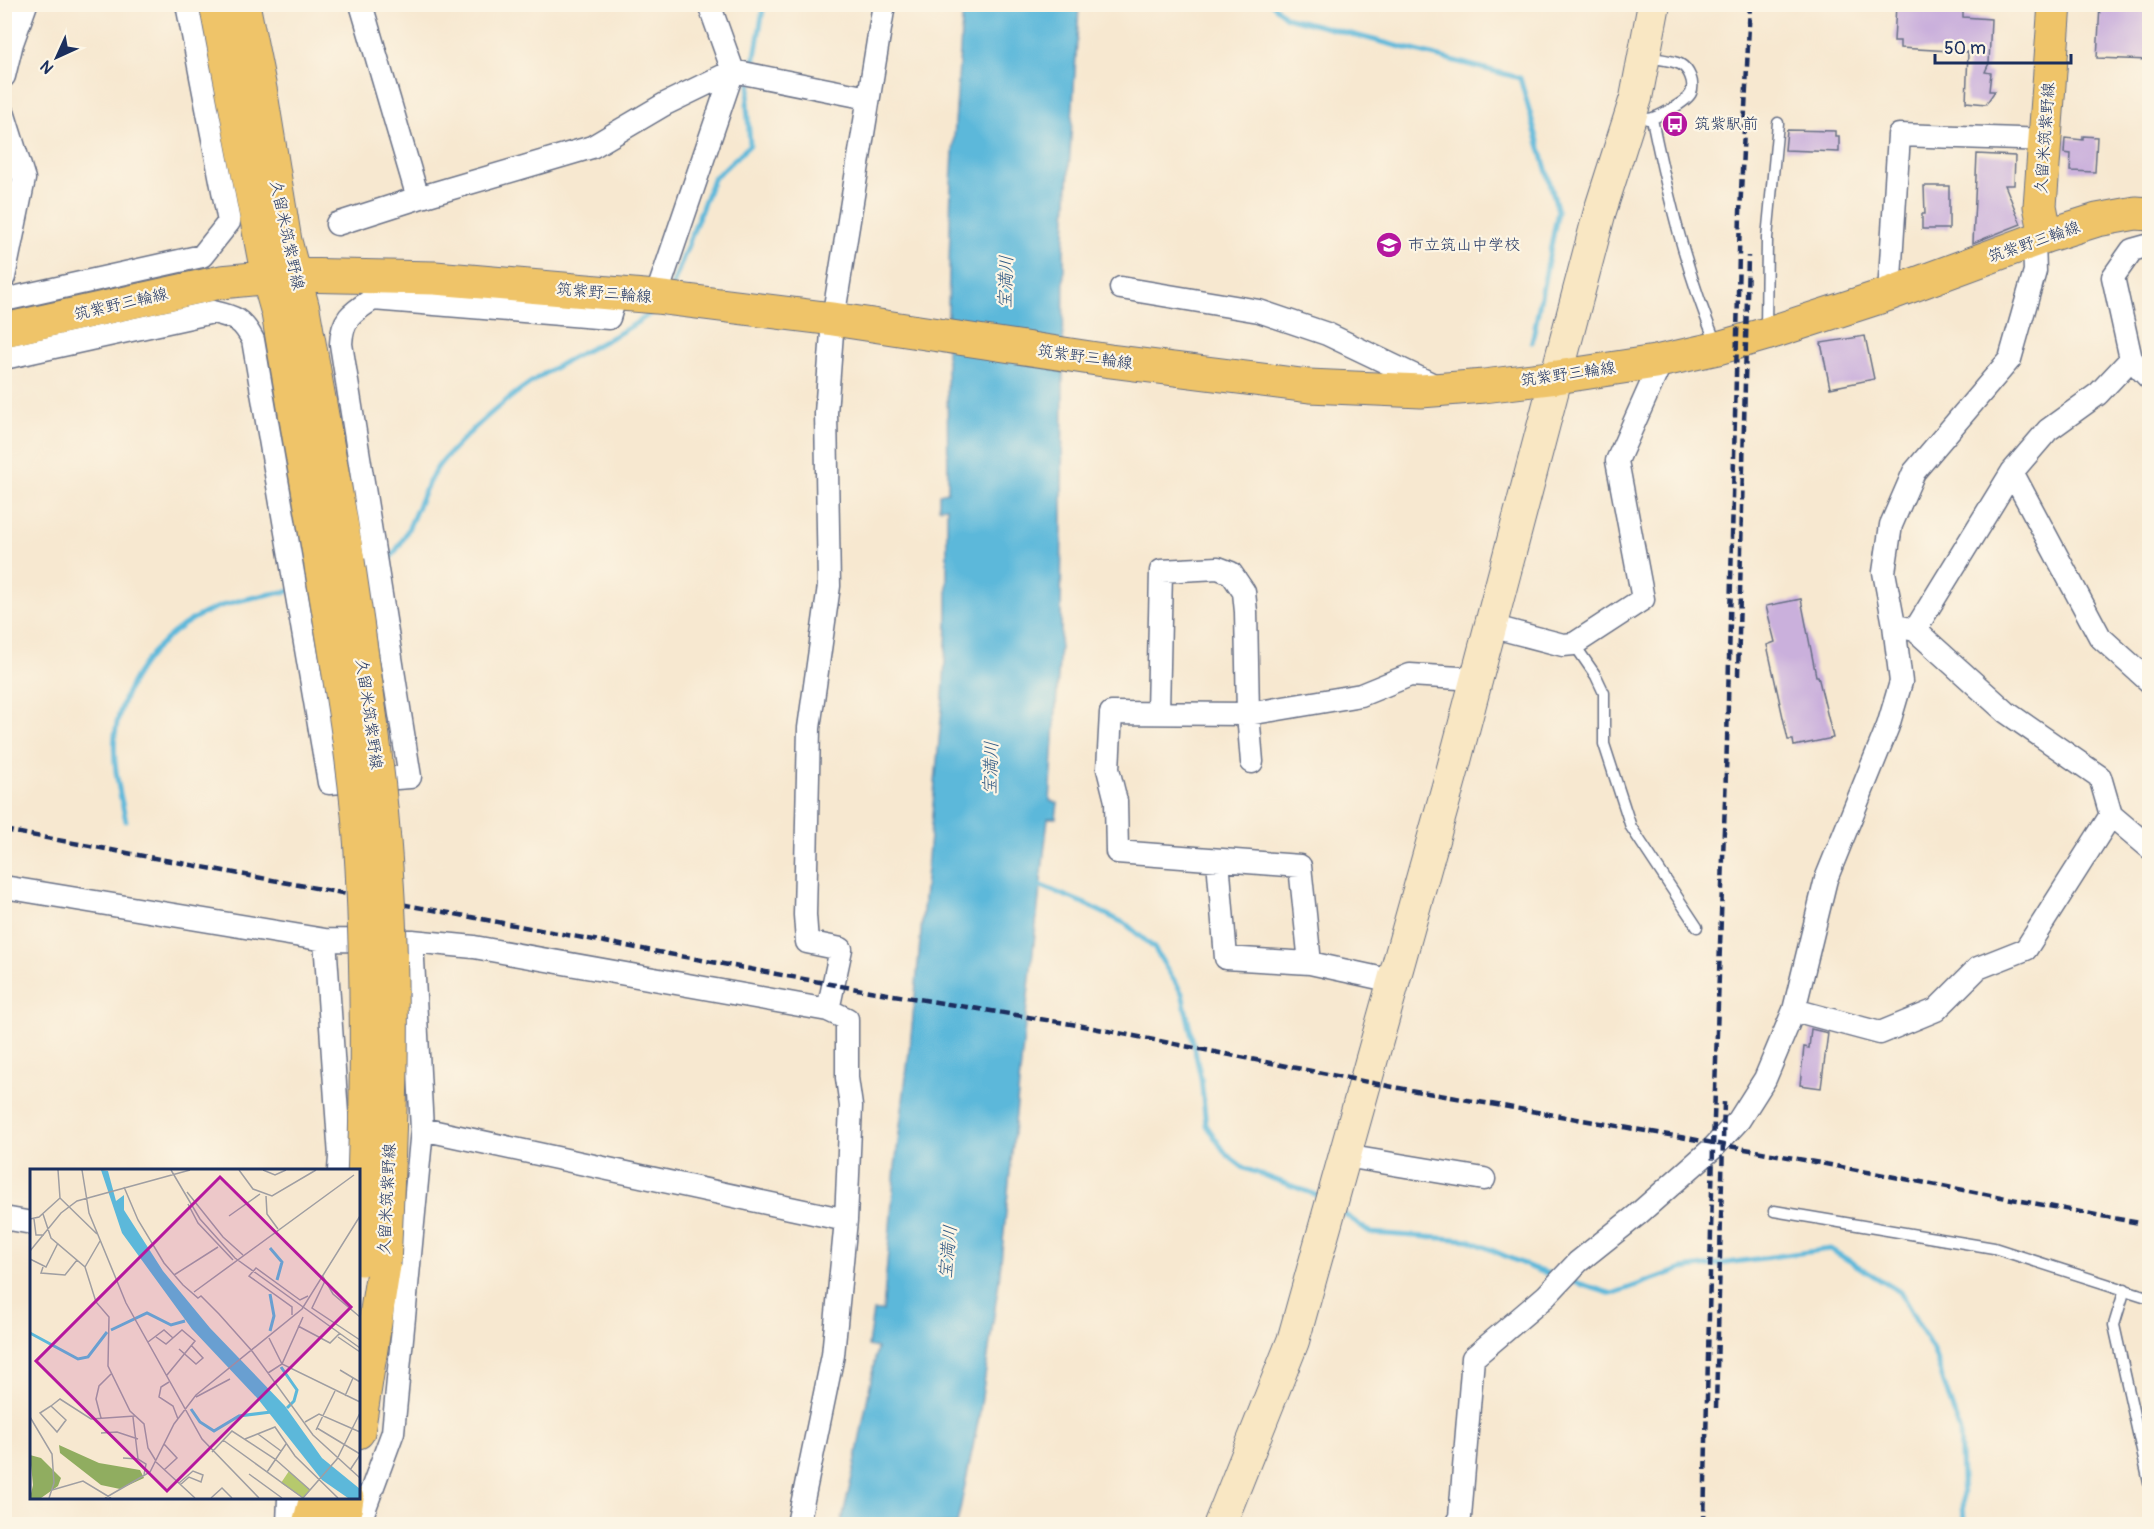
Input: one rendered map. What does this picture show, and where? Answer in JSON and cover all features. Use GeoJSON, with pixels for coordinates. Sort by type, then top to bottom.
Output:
{"type":"FeatureCollection","features":[{"type":"Feature","properties":{"kind":"main road","name":"久留米筑紫野線"},"geometry":{"type":"LineString","coordinates":[[216,4],[281,276]]}},
{"type":"Feature","properties":{"kind":"main road","name":"久留米筑紫野線"},"geometry":{"type":"LineString","coordinates":[[243,4],[261,94],[285,241],[278,313],[335,566],[362,867],[368,1267],[360,1399]]}},
{"type":"Feature","properties":{"kind":"main road","name":"久留米筑紫野線"},"geometry":{"type":"LineString","coordinates":[[2040,238],[2040,206],[2055,4]]}},
{"type":"Feature","properties":{"kind":"main road","name":"筑紫野三輪線"},"geometry":{"type":"LineString","coordinates":[[4,330],[221,282],[281,276],[435,278],[656,297],[833,319],[1087,357],[1309,386],[1421,391],[1484,387],[1662,360],[1718,348],[1889,294],[2040,238],[2097,220],[2136,213],[2150,214]]}},
{"type":"Feature","properties":{"kind":"main road"},"geometry":{"type":"LineString","coordinates":[[309,1524],[315,1499]]}},
{"type":"Feature","properties":{"kind":"main road"},"geometry":{"type":"LineString","coordinates":[[343,1524],[347,1499]]}},
{"type":"Feature","properties":{"kind":"street"},"geometry":{"type":"LineString","coordinates":[[4,76],[12,43],[26,4]]}},
{"type":"Feature","properties":{"kind":"street"},"geometry":{"type":"LineString","coordinates":[[4,300],[202,256],[229,222],[187,4]]}},
{"type":"Feature","properties":{"kind":"street"},"geometry":{"type":"LineString","coordinates":[[361,4],[418,198]]}},
{"type":"Feature","properties":{"kind":"street"},"geometry":{"type":"LineString","coordinates":[[656,297],[733,71],[709,4]]}},
{"type":"Feature","properties":{"kind":"street"},"geometry":{"type":"LineString","coordinates":[[828,1010],[841,949],[807,942],[805,915],[809,728],[829,586],[826,413],[833,319],[884,4]]}},
{"type":"Feature","properties":{"kind":"street"},"geometry":{"type":"LineString","coordinates":[[1220,1524],[1293,1341],[1476,679],[1600,211],[1641,119],[1636,98],[1654,4]]}},
{"type":"Feature","properties":{"kind":"street"},"geometry":{"type":"LineString","coordinates":[[337,224],[592,147],[665,104],[733,71],[868,98]]}},
{"type":"Feature","properties":{"kind":"street"},"geometry":{"type":"LineString","coordinates":[[4,115],[24,178],[4,278]]}},
{"type":"Feature","properties":{"kind":"street"},"geometry":{"type":"LineString","coordinates":[[1889,294],[1899,135],[2046,140]]}},
{"type":"Feature","properties":{"kind":"street"},"geometry":{"type":"LineString","coordinates":[[1456,1524],[1460,1517],[1473,1358],[1554,1288],[1576,1264],[1686,1174],[1739,1120],[1765,1079],[1794,1010],[1826,879],[1888,726],[1901,682],[1904,627],[1884,572],[1891,525],[1914,472],[2010,359],[2035,271],[2040,238]]}},
{"type":"Feature","properties":{"kind":"street"},"geometry":{"type":"LineString","coordinates":[[2150,245],[2132,250],[2114,277],[2131,358],[2150,379]]}},
{"type":"Feature","properties":{"kind":"street"},"geometry":{"type":"LineString","coordinates":[[1121,288],[1259,311],[1327,334],[1442,389]]}},
{"type":"Feature","properties":{"kind":"street"},"geometry":{"type":"LineString","coordinates":[[4,358],[213,312],[233,317],[246,326],[253,340],[328,783],[410,777],[341,344],[341,333],[346,319],[373,299],[609,318],[616,294]]}},
{"type":"Feature","properties":{"kind":"street"},"geometry":{"type":"LineString","coordinates":[[1904,627],[2012,472],[2048,430],[2098,394],[2131,358]]}},
{"type":"Feature","properties":{"kind":"street"},"geometry":{"type":"LineString","coordinates":[[1498,628],[1563,645],[1574,644],[1643,599],[1617,461],[1662,360]]}},
{"type":"Feature","properties":{"kind":"street"},"geometry":{"type":"LineString","coordinates":[[2012,472],[2100,638],[2150,682]]}},
{"type":"Feature","properties":{"kind":"street"},"geometry":{"type":"LineString","coordinates":[[1158,712],[1161,571],[1218,568],[1231,573],[1244,592],[1252,762]]}},
{"type":"Feature","properties":{"kind":"street"},"geometry":{"type":"LineString","coordinates":[[1904,627],[2006,712],[2100,777],[2111,815],[2150,848]]}},
{"type":"Feature","properties":{"kind":"street"},"geometry":{"type":"LineString","coordinates":[[1310,963],[1300,866],[1117,852],[1116,801],[1108,769],[1111,713],[1248,714],[1360,695],[1410,675],[1476,679]]}},
{"type":"Feature","properties":{"kind":"street"},"geometry":{"type":"LineString","coordinates":[[1794,1010],[1880,1033],[1936,1010],[1978,968],[2026,949],[2111,815]]}},
{"type":"Feature","properties":{"kind":"street"},"geometry":{"type":"LineString","coordinates":[[1218,860],[1226,958],[1310,963],[1393,981]]}},
{"type":"Feature","properties":{"kind":"street"},"geometry":{"type":"LineString","coordinates":[[4,888],[325,940],[412,941],[474,947],[828,1010],[847,1019],[847,1078],[851,1106],[846,1220],[833,1355],[798,1524]]}},
{"type":"Feature","properties":{"kind":"street"},"geometry":{"type":"LineString","coordinates":[[325,940],[339,1169]]}},
{"type":"Feature","properties":{"kind":"street"},"geometry":{"type":"LineString","coordinates":[[359,1524],[393,1432],[422,1129],[412,941]]}},
{"type":"Feature","properties":{"kind":"street"},"geometry":{"type":"LineString","coordinates":[[422,1129],[846,1220]]}},
{"type":"Feature","properties":{"kind":"street"},"geometry":{"type":"LineString","coordinates":[[1345,1156],[1484,1179]]}},
{"type":"Feature","properties":{"kind":"street"},"geometry":{"type":"LineString","coordinates":[[4,1218],[30,1223]]}},
{"type":"Feature","properties":{"kind":"street"},"geometry":{"type":"LineString","coordinates":[[288,1524],[289,1499]]}},
{"type":"Feature","properties":{"kind":"lane"},"geometry":{"type":"LineString","coordinates":[[1644,57],[1679,63],[1686,69],[1692,82],[1691,93],[1684,100],[1641,119],[1697,297],[1718,348]]}},
{"type":"Feature","properties":{"kind":"lane"},"geometry":{"type":"LineString","coordinates":[[1766,334],[1767,238],[1778,123]]}},
{"type":"Feature","properties":{"kind":"lane"},"geometry":{"type":"LineString","coordinates":[[1574,644],[1596,676],[1604,693],[1604,744],[1631,827],[1697,927]]}},
{"type":"Feature","properties":{"kind":"lane"},"geometry":{"type":"LineString","coordinates":[[1774,1211],[1994,1248],[2150,1298]]}},
{"type":"Feature","properties":{"kind":"lane"},"geometry":{"type":"LineString","coordinates":[[2125,1289],[2114,1325],[2150,1487]]}},
{"type":"Feature","properties":{"kind":"water","name":"宝満川"},"geometry":{"type":"Polygon","coordinates":[[[963,5],[1087,5],[1079,7],[1064,250],[1061,629],[1050,801],[1058,803],[1056,818],[1048,818],[999,1281],[979,1417],[957,1524],[841,1524],[877,1348],[868,1346],[873,1311],[883,1311],[895,1167],[912,1027],[943,698],[947,625],[947,507],[939,508],[939,494],[948,492],[947,356],[951,184],[963,5]]]}},
{"type":"Feature","properties":{"kind":"building"},"geometry":{"type":"Polygon","coordinates":[[[1896,5],[1963,6],[1963,17],[1991,19],[1989,63],[1985,72],[1991,73],[1989,91],[1995,91],[1986,104],[1966,102],[1968,52],[1900,48],[1900,41],[1894,41],[1896,5]]]}},
{"type":"Feature","properties":{"kind":"building"},"geometry":{"type":"Polygon","coordinates":[[[2100,6],[2150,8],[2150,60],[2097,58],[2100,6]]]}},
{"type":"Feature","properties":{"kind":"building"},"geometry":{"type":"Polygon","coordinates":[[[1787,130],[1835,131],[1835,136],[1839,136],[1839,152],[1785,150],[1787,130]]]}},
{"type":"Feature","properties":{"kind":"building"},"geometry":{"type":"Polygon","coordinates":[[[2083,136],[2097,137],[2095,172],[2070,171],[2071,154],[2064,153],[2065,138],[2083,140],[2083,136]]]}},
{"type":"Feature","properties":{"kind":"building"},"geometry":{"type":"Polygon","coordinates":[[[1977,154],[2015,156],[2014,185],[2005,185],[2021,224],[1973,243],[1977,154]]]}},
{"type":"Feature","properties":{"kind":"building"},"geometry":{"type":"Polygon","coordinates":[[[1924,186],[1949,186],[1949,229],[1922,229],[1922,214],[1925,214],[1924,186]]]}},
{"type":"Feature","properties":{"kind":"building"},"geometry":{"type":"Polygon","coordinates":[[[1865,336],[1874,379],[1830,388],[1821,343],[1865,336]]]}},
{"type":"Feature","properties":{"kind":"building"},"geometry":{"type":"Polygon","coordinates":[[[1801,599],[1816,676],[1818,676],[1833,738],[1794,746],[1793,740],[1788,740],[1767,645],[1775,642],[1766,606],[1801,599]]]}},
{"type":"Feature","properties":{"kind":"building"},"geometry":{"type":"Polygon","coordinates":[[[1811,1029],[1828,1033],[1821,1088],[1800,1085],[1804,1047],[1809,1048],[1811,1029]]]}},
{"type":"Feature","properties":{"kind":"waterway"},"geometry":{"type":"LineString","coordinates":[[753,68],[764,4]]}},
{"type":"Feature","properties":{"kind":"waterway"},"geometry":{"type":"LineString","coordinates":[[1272,4],[1286,17],[1520,78],[1558,211],[1532,342]]}},
{"type":"Feature","properties":{"kind":"waterway"},"geometry":{"type":"LineString","coordinates":[[672,287],[713,179],[750,145],[747,105],[751,80]]}},
{"type":"Feature","properties":{"kind":"waterway"},"geometry":{"type":"LineString","coordinates":[[383,565],[402,541],[435,471],[479,424],[530,383],[629,328],[655,310]]}},
{"type":"Feature","properties":{"kind":"waterway"},"geometry":{"type":"LineString","coordinates":[[126,821],[119,789],[114,746],[120,713],[127,692],[138,673],[167,639],[184,625],[203,614],[241,600],[291,591]]}},
{"type":"Feature","properties":{"kind":"waterway"},"geometry":{"type":"LineString","coordinates":[[1034,883],[1126,924],[1154,948],[1182,993],[1201,1078],[1206,1125],[1227,1155],[1244,1168],[1322,1199]]}},
{"type":"Feature","properties":{"kind":"waterway"},"geometry":{"type":"LineString","coordinates":[[1340,1211],[1371,1233],[1469,1240],[1556,1276]]}},
{"type":"Feature","properties":{"kind":"waterway"},"geometry":{"type":"LineString","coordinates":[[1568,1280],[1612,1294],[1682,1269],[1830,1249],[1900,1292],[1934,1352],[1960,1432],[1964,1524]]}},
{"type":"Feature","properties":{"kind":"railway"},"geometry":{"type":"LineString","coordinates":[[1704,1524],[1740,213],[1750,4]]}},
{"type":"Feature","properties":{"kind":"railway"},"geometry":{"type":"LineString","coordinates":[[1738,676],[1748,256]]}},
{"type":"Feature","properties":{"kind":"railway"},"geometry":{"type":"LineString","coordinates":[[4,830],[857,989],[1083,1026],[1393,1087],[1692,1139],[2150,1225]]}},
{"type":"Feature","properties":{"kind":"railway"},"geometry":{"type":"LineString","coordinates":[[1716,1408],[1724,1102]]}},
{"type":"Feature","properties":{"kind":"place","name":"筑紫駅前"},"geometry":{"type":"Point","coordinates":[1675,124]}},
{"type":"Feature","properties":{"kind":"place","name":"市立筑山中学校"},"geometry":{"type":"Point","coordinates":[1389,245]}}]}
